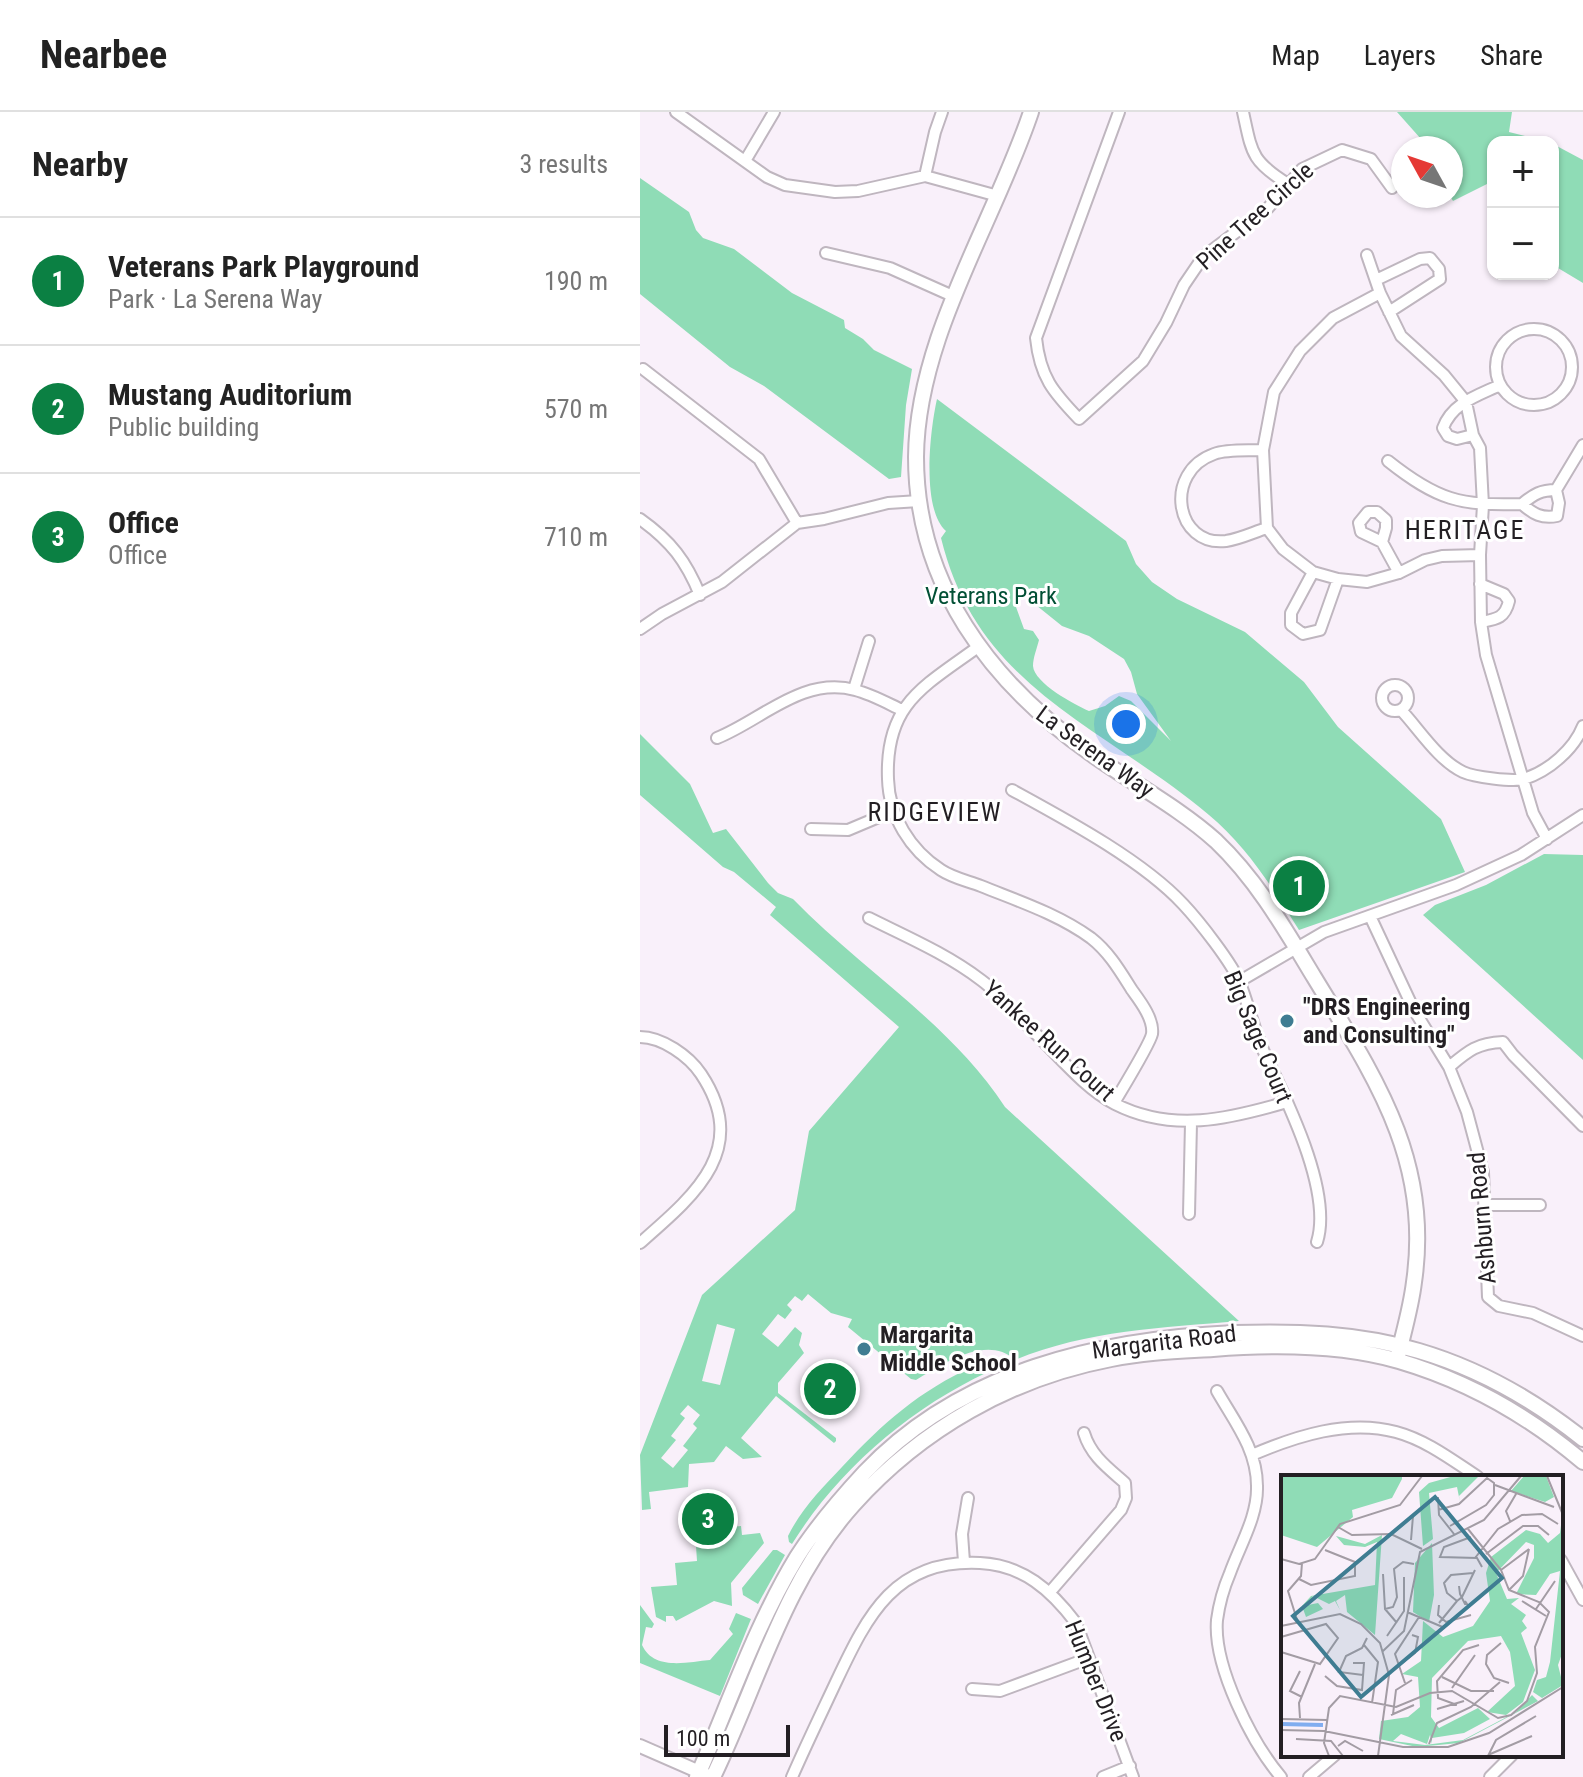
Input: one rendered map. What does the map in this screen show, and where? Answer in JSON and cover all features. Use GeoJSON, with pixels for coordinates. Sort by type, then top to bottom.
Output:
{"type":"FeatureCollection","features":[{"type":"Feature","properties":{"kind":"main road","name":"La Serena Way"},"geometry":{"type":"LineString","coordinates":[[1031,112],[938,337],[923,392],[917,434],[919,501],[935,565],[956,611],[978,647],[1027,702],[1075,742],[1188,818],[1216,842],[1265,897],[1385,1097],[1408,1160],[1417,1219],[1415,1280],[1398,1353]]}},
{"type":"Feature","properties":{"kind":"main road","name":"Margarita Road"},"geometry":{"type":"LineString","coordinates":[[705,1776],[777,1625],[820,1546],[853,1505],[895,1462],[954,1419],[1041,1377],[1069,1368],[1137,1355],[1275,1345],[1398,1353],[1464,1367],[1498,1382],[1583,1439]]}},
{"type":"Feature","properties":{"kind":"main road","name":"Margarita Road"},"geometry":{"type":"LineString","coordinates":[[1398,1353],[1493,1400],[1538,1427],[1583,1462]]}},
{"type":"Feature","properties":{"kind":"street"},"geometry":{"type":"LineString","coordinates":[[676,112],[767,177],[785,185],[835,192],[858,191],[925,176],[998,196]]}},
{"type":"Feature","properties":{"kind":"street"},"geometry":{"type":"LineString","coordinates":[[745,161],[774,112]]}},
{"type":"Feature","properties":{"kind":"street"},"geometry":{"type":"LineString","coordinates":[[925,176],[942,112]]}},
{"type":"Feature","properties":{"kind":"street","name":"Pine Tree Circle"},"geometry":{"type":"LineString","coordinates":[[1119,112],[1036,338],[1038,360],[1045,380],[1079,419],[1143,361],[1184,285],[1203,257],[1268,208],[1302,169],[1342,150],[1371,159],[1391,187]]}},
{"type":"Feature","properties":{"kind":"street"},"geometry":{"type":"LineString","coordinates":[[1243,112],[1254,157],[1265,170],[1288,184]]}},
{"type":"Feature","properties":{"kind":"street"},"geometry":{"type":"LineString","coordinates":[[826,253],[890,268],[955,297]]}},
{"type":"Feature","properties":{"kind":"street"},"geometry":{"type":"LineString","coordinates":[[1367,255],[1380,293],[1401,336],[1444,375],[1466,402],[1473,435],[1480,448],[1483,505],[1481,622],[1486,655],[1533,813],[1547,839]]}},
{"type":"Feature","properties":{"kind":"street"},"geometry":{"type":"LineString","coordinates":[[1376,280],[1420,259],[1430,258],[1439,269],[1440,279],[1389,312]]}},
{"type":"Feature","properties":{"kind":"street"},"geometry":{"type":"LineString","coordinates":[[1380,293],[1333,318],[1300,351],[1274,392],[1263,450],[1267,528],[1283,549],[1313,572],[1338,579],[1367,582],[1399,573],[1433,558],[1480,555]]}},
{"type":"Feature","properties":{"kind":"street"},"geometry":{"type":"LineString","coordinates":[[1544,329],[1556,335],[1571,355],[1571,380],[1564,391],[1543,405],[1531,406],[1518,402],[1500,385],[1496,360],[1500,348],[1519,331],[1544,329]]}},
{"type":"Feature","properties":{"kind":"street"},"geometry":{"type":"LineString","coordinates":[[643,369],[759,459],[797,523]]}},
{"type":"Feature","properties":{"kind":"street"},"geometry":{"type":"LineString","coordinates":[[1473,435],[1457,439],[1448,436],[1443,428],[1447,417],[1455,408],[1500,385]]}},
{"type":"Feature","properties":{"kind":"street"},"geometry":{"type":"LineString","coordinates":[[1522,504],[1537,516],[1557,516],[1559,503],[1556,490],[1583,445]]}},
{"type":"Feature","properties":{"kind":"street"},"geometry":{"type":"LineString","coordinates":[[1263,450],[1215,453],[1199,462],[1186,475],[1180,498],[1183,516],[1193,530],[1209,539],[1225,541],[1267,528]]}},
{"type":"Feature","properties":{"kind":"street"},"geometry":{"type":"LineString","coordinates":[[1388,461],[1420,487],[1449,499],[1483,505],[1522,504],[1535,493],[1556,490]]}},
{"type":"Feature","properties":{"kind":"street"},"geometry":{"type":"LineString","coordinates":[[640,629],[722,582],[797,523],[888,503],[919,501]]}},
{"type":"Feature","properties":{"kind":"street"},"geometry":{"type":"LineString","coordinates":[[640,519],[655,530],[688,566],[700,595]]}},
{"type":"Feature","properties":{"kind":"street"},"geometry":{"type":"LineString","coordinates":[[1382,542],[1399,573]]}},
{"type":"Feature","properties":{"kind":"street"},"geometry":{"type":"LineString","coordinates":[[1313,572],[1291,613],[1291,625],[1303,634],[1320,630],[1338,579]]}},
{"type":"Feature","properties":{"kind":"street"},"geometry":{"type":"LineString","coordinates":[[1480,584],[1504,594],[1509,601],[1504,615],[1499,619],[1481,622]]}},
{"type":"Feature","properties":{"kind":"street"},"geometry":{"type":"LineString","coordinates":[[854,689],[869,641]]}},
{"type":"Feature","properties":{"kind":"street"},"geometry":{"type":"LineString","coordinates":[[978,647],[923,688],[902,710],[890,740],[888,792],[893,811],[913,845],[943,872],[1050,914],[1092,939],[1109,954],[1145,1011],[1152,1034],[1114,1103]]}},
{"type":"Feature","properties":{"kind":"street"},"geometry":{"type":"LineString","coordinates":[[717,738],[738,730],[780,702],[821,689],[854,689],[902,710]]}},
{"type":"Feature","properties":{"kind":"street"},"geometry":{"type":"LineString","coordinates":[[1401,710],[1462,772],[1486,778],[1523,779],[1563,756],[1579,737],[1583,726]]}},
{"type":"Feature","properties":{"kind":"street","name":"Big Sage Court"},"geometry":{"type":"LineString","coordinates":[[1012,790],[1069,821],[1154,878],[1183,904],[1240,981],[1257,1035],[1287,1102],[1315,1178],[1321,1227],[1317,1242]]}},
{"type":"Feature","properties":{"kind":"street"},"geometry":{"type":"LineString","coordinates":[[811,829],[848,830],[893,811]]}},
{"type":"Feature","properties":{"kind":"street"},"geometry":{"type":"LineString","coordinates":[[1240,981],[1324,932],[1490,870],[1583,815]]}},
{"type":"Feature","properties":{"kind":"street","name":"Ashburn Road"},"geometry":{"type":"LineString","coordinates":[[1370,916],[1414,1010],[1449,1067],[1474,1139],[1483,1172],[1488,1297],[1499,1306],[1533,1313],[1583,1336]]}},
{"type":"Feature","properties":{"kind":"street","name":"Yankee Run Court"},"geometry":{"type":"LineString","coordinates":[[869,918],[937,952],[983,981],[1076,1072],[1114,1103],[1153,1118],[1191,1123],[1237,1117],[1287,1102]]}},
{"type":"Feature","properties":{"kind":"street"},"geometry":{"type":"LineString","coordinates":[[640,1037],[673,1048],[695,1065],[710,1088],[719,1113],[722,1141],[708,1175],[686,1201],[640,1243]]}},
{"type":"Feature","properties":{"kind":"street"},"geometry":{"type":"LineString","coordinates":[[1449,1067],[1468,1051],[1484,1043],[1503,1042],[1583,1126]]}},
{"type":"Feature","properties":{"kind":"street"},"geometry":{"type":"LineString","coordinates":[[1189,1214],[1191,1123]]}},
{"type":"Feature","properties":{"kind":"street"},"geometry":{"type":"LineString","coordinates":[[1485,1205],[1540,1205]]}},
{"type":"Feature","properties":{"kind":"street"},"geometry":{"type":"LineString","coordinates":[[1217,1391],[1245,1437],[1252,1455],[1257,1486],[1254,1509],[1217,1620],[1219,1644],[1232,1688],[1252,1734],[1281,1777]]}},
{"type":"Feature","properties":{"kind":"street"},"geometry":{"type":"LineString","coordinates":[[1252,1455],[1319,1433],[1349,1427],[1375,1429],[1418,1440],[1475,1475]]}},
{"type":"Feature","properties":{"kind":"street"},"geometry":{"type":"LineString","coordinates":[[1050,1592],[1121,1510],[1126,1498],[1125,1483],[1088,1447],[1084,1433]]}},
{"type":"Feature","properties":{"kind":"street"},"geometry":{"type":"LineString","coordinates":[[964,1562],[962,1534],[968,1498]]}},
{"type":"Feature","properties":{"kind":"street","name":"Humber Drive"},"geometry":{"type":"LineString","coordinates":[[792,1777],[870,1615],[903,1581],[924,1570],[964,1562],[991,1564],[1015,1570],[1033,1579],[1050,1592],[1076,1623],[1131,1772]]}},
{"type":"Feature","properties":{"kind":"street"},"geometry":{"type":"LineString","coordinates":[[1563,1564],[1583,1600]]}},
{"type":"Feature","properties":{"kind":"street"},"geometry":{"type":"LineString","coordinates":[[972,1689],[1000,1691],[1089,1658]]}},
{"type":"Feature","properties":{"kind":"street"},"geometry":{"type":"LineString","coordinates":[[640,1746],[705,1776]]}},
{"type":"Feature","properties":{"kind":"street"},"geometry":{"type":"LineString","coordinates":[[1309,1777],[1333,1757]]}},
{"type":"Feature","properties":{"kind":"street"},"geometry":{"type":"LineString","coordinates":[[1490,1777],[1510,1757]]}},
{"type":"Feature","properties":{"kind":"street"},"geometry":{"type":"LineString","coordinates":[[1103,1777],[1131,1772]]}},
{"type":"Feature","properties":{"kind":"green space"},"geometry":{"type":"Polygon","coordinates":[[[1397,112],[1512,112],[1509,132],[1525,136],[1487,136],[1487,184],[1463,196],[1463,136],[1418,136],[1397,112]]]}},
{"type":"Feature","properties":{"kind":"green space"},"geometry":{"type":"Polygon","coordinates":[[[1559,147],[1583,160],[1583,283],[1559,269],[1559,147]]]}},
{"type":"Feature","properties":{"kind":"green space"},"geometry":{"type":"Polygon","coordinates":[[[640,178],[689,212],[703,238],[734,249],[792,293],[844,320],[845,328],[874,350],[912,369],[901,477],[889,479],[764,386],[730,367],[640,294],[640,178]]]}},
{"type":"Feature","properties":{"kind":"green space","name":"Veterans Park"},"geometry":{"type":"Polygon","coordinates":[[[937,399],[1126,541],[1136,564],[1152,582],[1177,599],[1245,632],[1304,682],[1338,727],[1441,819],[1465,872],[1299,930],[1258,869],[1223,827],[1169,784],[1050,700],[1014,669],[984,633],[959,590],[941,538],[946,531],[933,505],[930,449],[937,399]],[[1016,589],[1016,607],[1024,629],[1033,631],[1039,640],[1033,666],[1040,679],[1056,693],[1089,711],[1105,706],[1119,696],[1131,701],[1171,741],[1137,694],[1124,659],[1089,636],[1062,626],[1016,589]]]}},
{"type":"Feature","properties":{"kind":"green space","name":"Margarita Middle School"},"geometry":{"type":"Polygon","coordinates":[[[640,734],[690,784],[713,833],[726,829],[778,893],[793,899],[932,1023],[983,1077],[1005,1107],[1239,1321],[1097,1336],[1015,1360],[992,1350],[978,1351],[952,1360],[916,1380],[848,1327],[852,1319],[831,1313],[808,1294],[802,1301],[795,1296],[787,1305],[792,1310],[785,1319],[778,1314],[762,1334],[778,1347],[795,1327],[802,1333],[799,1345],[804,1353],[778,1383],[778,1393],[836,1441],[834,1443],[776,1396],[741,1438],[762,1457],[743,1459],[726,1446],[714,1462],[689,1464],[688,1487],[649,1492],[651,1509],[642,1510],[640,1455],[702,1295],[795,1210],[809,1131],[899,1027],[770,915],[776,907],[734,872],[723,867],[640,795],[640,734]],[[717,1324],[702,1381],[720,1385],[735,1329],[717,1324]],[[688,1405],[680,1414],[685,1418],[671,1436],[676,1440],[661,1458],[673,1468],[688,1450],[683,1446],[697,1428],[693,1424],[700,1415],[688,1405]]]}},
{"type":"Feature","properties":{"kind":"green space"},"geometry":{"type":"Polygon","coordinates":[[[1544,854],[1583,855],[1583,1060],[1423,915],[1435,905],[1486,885],[1544,854]]]}},
{"type":"Feature","properties":{"kind":"green space"},"geometry":{"type":"Polygon","coordinates":[[[974,1366],[988,1372],[931,1404],[878,1444],[831,1491],[792,1544],[789,1542],[788,1536],[793,1526],[806,1508],[872,1436],[919,1397],[974,1366]]]}},
{"type":"Feature","properties":{"kind":"green space"},"geometry":{"type":"Polygon","coordinates":[[[741,1526],[742,1535],[760,1533],[764,1543],[731,1583],[732,1606],[714,1601],[676,1621],[673,1616],[666,1616],[666,1622],[656,1617],[651,1587],[677,1585],[675,1563],[697,1561],[695,1531],[741,1526]]]}},
{"type":"Feature","properties":{"kind":"green space"},"geometry":{"type":"Polygon","coordinates":[[[773,1550],[785,1555],[758,1604],[743,1595],[742,1588],[773,1550]]]}},
{"type":"Feature","properties":{"kind":"green space"},"geometry":{"type":"Polygon","coordinates":[[[640,1605],[654,1624],[652,1628],[646,1627],[642,1645],[654,1659],[663,1662],[710,1660],[733,1634],[729,1629],[736,1613],[751,1619],[720,1696],[640,1663],[640,1605]]]}},
{"type":"Feature","properties":{"kind":"place","name":"Veterans Park Playground"},"geometry":{"type":"Point","coordinates":[1299,886]}},
{"type":"Feature","properties":{"kind":"place","name":"\"DRS Engineering and Consulting\""},"geometry":{"type":"Point","coordinates":[1287,1021]}},
{"type":"Feature","properties":{"kind":"place","name":"Margarita Middle School"},"geometry":{"type":"Point","coordinates":[864,1349]}},
{"type":"Feature","properties":{"kind":"place","name":"Mustang Auditorium"},"geometry":{"type":"Point","coordinates":[830,1389]}},
{"type":"Feature","properties":{"kind":"place","name":"Office"},"geometry":{"type":"Point","coordinates":[708,1519]}},
{"type":"Feature","properties":{"kind":"district","name":"HERITAGE"},"geometry":{"type":"Point","coordinates":[1465,530]}},
{"type":"Feature","properties":{"kind":"district","name":"RIDGEVIEW"},"geometry":{"type":"Point","coordinates":[935,812]}}]}
